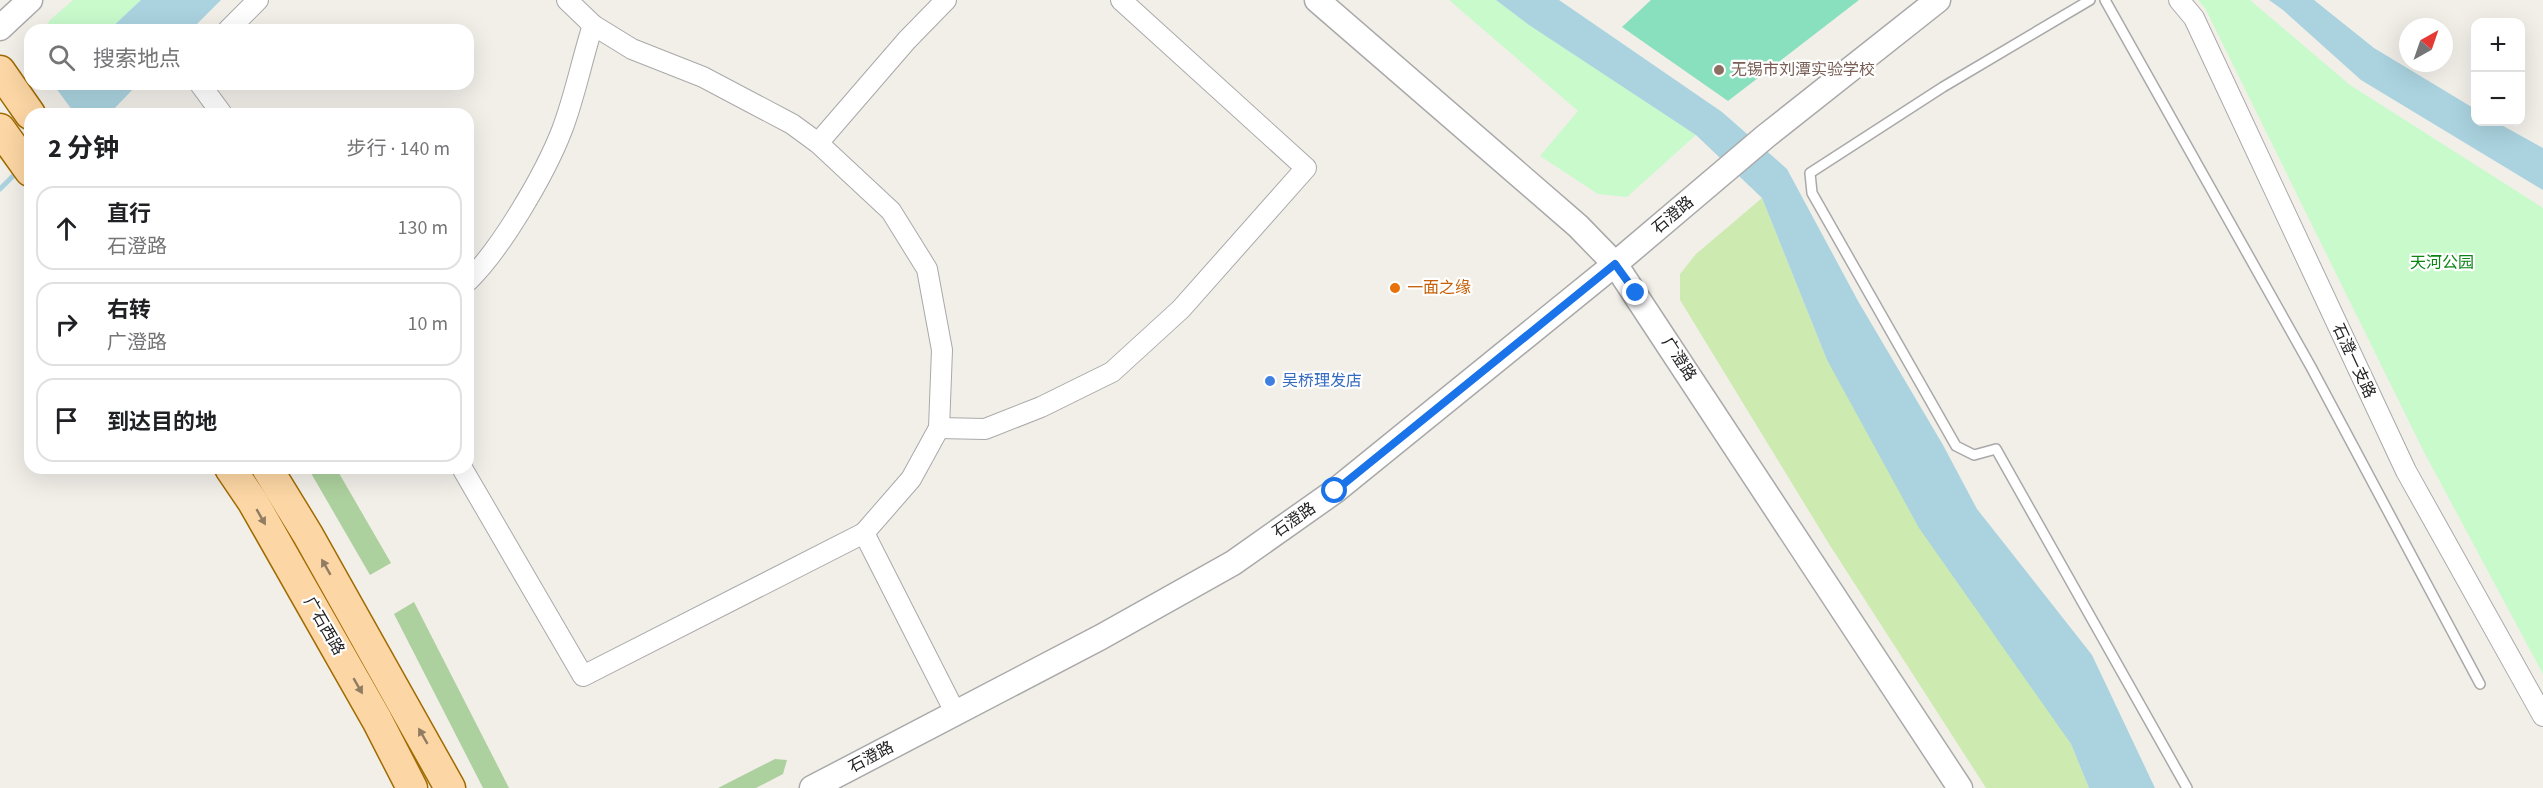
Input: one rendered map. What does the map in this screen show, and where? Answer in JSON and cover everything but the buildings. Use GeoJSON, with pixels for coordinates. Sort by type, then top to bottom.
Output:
{"type":"FeatureCollection","features":[{"type":"Feature","properties":{"kind":"main road"},"geometry":{"type":"LineString","coordinates":[[0,71],[26,108]]}},
{"type":"Feature","properties":{"kind":"main road"},"geometry":{"type":"LineString","coordinates":[[0,129],[24,163]]}},
{"type":"Feature","properties":{"kind":"main road","name":"广石西路"},"geometry":{"type":"LineString","coordinates":[[234,474],[377,720],[412,788]]}},
{"type":"Feature","properties":{"kind":"main road"},"geometry":{"type":"LineString","coordinates":[[271,474],[308,535],[450,788]]}},
{"type":"Feature","properties":{"kind":"street"},"geometry":{"type":"LineString","coordinates":[[0,28],[30,0]]}},
{"type":"Feature","properties":{"kind":"street"},"geometry":{"type":"LineString","coordinates":[[234,24],[258,0]]}},
{"type":"Feature","properties":{"kind":"street"},"geometry":{"type":"LineString","coordinates":[[818,143],[946,0]]}},
{"type":"Feature","properties":{"kind":"street"},"geometry":{"type":"LineString","coordinates":[[939,428],[986,429],[1041,407],[1112,372],[1181,309],[1306,168],[1121,0]]}},
{"type":"Feature","properties":{"kind":"street","name":"广澄路"},"geometry":{"type":"LineString","coordinates":[[1317,0],[1578,226],[1615,264],[1960,788]]}},
{"type":"Feature","properties":{"kind":"street","name":"石澄路"},"geometry":{"type":"LineString","coordinates":[[812,788],[1101,637],[1233,563],[1335,491],[1615,264],[1766,136],[1938,0]]}},
{"type":"Feature","properties":{"kind":"street","name":"石澄一支路"},"geometry":{"type":"LineString","coordinates":[[2179,0],[2194,18],[2406,471],[2543,716]]}},
{"type":"Feature","properties":{"kind":"street"},"geometry":{"type":"LineString","coordinates":[[465,474],[583,676],[864,533],[910,479],[939,428],[942,350],[927,269],[891,211],[818,143],[792,124],[703,77],[632,50],[593,25],[570,1]]}},
{"type":"Feature","properties":{"kind":"street"},"geometry":{"type":"LineString","coordinates":[[474,276],[486,265],[534,186],[562,130],[593,25]]}},
{"type":"Feature","properties":{"kind":"street"},"geometry":{"type":"LineString","coordinates":[[204,90],[218,108]]}},
{"type":"Feature","properties":{"kind":"street"},"geometry":{"type":"LineString","coordinates":[[864,533],[955,712]]}},
{"type":"Feature","properties":{"kind":"lane"},"geometry":{"type":"LineString","coordinates":[[2090,0],[1943,87],[1810,173],[1812,193],[1956,446],[1974,456],[1996,449],[2187,788]]}},
{"type":"Feature","properties":{"kind":"lane"},"geometry":{"type":"LineString","coordinates":[[2105,0],[2311,367],[2480,684]]}},
{"type":"Feature","properties":{"kind":"green space"},"geometry":{"type":"Polygon","coordinates":[[[73,0],[141,0],[115,24],[48,24],[73,0]]]}},
{"type":"Feature","properties":{"kind":"green space"},"geometry":{"type":"Polygon","coordinates":[[[1449,0],[1496,0],[1529,25],[1696,135],[1627,197],[1598,194],[1540,156],[1578,111],[1449,0]]]}},
{"type":"Feature","properties":{"kind":"green space","name":"无锡市刘潭实验学校"},"geometry":{"type":"Polygon","coordinates":[[[1651,0],[1859,0],[1728,101],[1622,27],[1651,0]]]}},
{"type":"Feature","properties":{"kind":"green space","name":"天河公园"},"geometry":{"type":"Polygon","coordinates":[[[2198,0],[2250,0],[2350,85],[2543,208],[2543,674],[2424,452],[2205,8],[2198,0]]]}},
{"type":"Feature","properties":{"kind":"green space"},"geometry":{"type":"Polygon","coordinates":[[[1762,198],[1827,360],[2071,744],[2089,788],[1986,788],[1829,544],[1680,300],[1680,274],[1696,254],[1762,198]]]}},
{"type":"Feature","properties":{"kind":"green space"},"geometry":{"type":"Polygon","coordinates":[[[311,474],[339,474],[391,563],[370,575],[311,474]]]}},
{"type":"Feature","properties":{"kind":"green space"},"geometry":{"type":"Polygon","coordinates":[[[414,602],[509,788],[483,788],[394,614],[414,602]]]}},
{"type":"Feature","properties":{"kind":"green space"},"geometry":{"type":"Polygon","coordinates":[[[775,759],[787,760],[783,774],[756,788],[718,788],[775,759]]]}},
{"type":"Feature","properties":{"kind":"water"},"geometry":{"type":"Polygon","coordinates":[[[141,0],[221,0],[197,24],[115,24],[141,0]]]}},
{"type":"Feature","properties":{"kind":"water"},"geometry":{"type":"Polygon","coordinates":[[[1496,0],[1559,0],[1722,112],[1787,169],[1858,301],[1943,445],[1977,509],[2092,655],[2155,788],[2089,788],[2071,744],[1919,528],[1827,360],[1762,198],[1696,135],[1529,25],[1496,0]]]}},
{"type":"Feature","properties":{"kind":"water"},"geometry":{"type":"Polygon","coordinates":[[[2269,0],[2314,0],[2374,48],[2399,63],[2399,72],[2414,72],[2471,107],[2471,126],[2503,126],[2543,148],[2543,190],[2361,80],[2269,0]]]}},
{"type":"Feature","properties":{"kind":"water"},"geometry":{"type":"Polygon","coordinates":[[[57,90],[132,90],[115,108],[71,108],[57,90]]]}},
{"type":"Feature","properties":{"kind":"waterway"},"geometry":{"type":"LineString","coordinates":[[0,189],[18,171]]}},
{"type":"Feature","properties":{"kind":"place","name":"无锡市刘潭实验学校"},"geometry":{"type":"Point","coordinates":[1719,70]}},
{"type":"Feature","properties":{"kind":"place","name":"一面之缘"},"geometry":{"type":"Point","coordinates":[1395,288]}},
{"type":"Feature","properties":{"kind":"place","name":"吴桥理发店"},"geometry":{"type":"Point","coordinates":[1270,381]}},
{"type":"Feature","properties":{"kind":"route"},"geometry":{"type":"LineString","coordinates":[[1335,491],[1615,264],[1636,293]]}}]}
